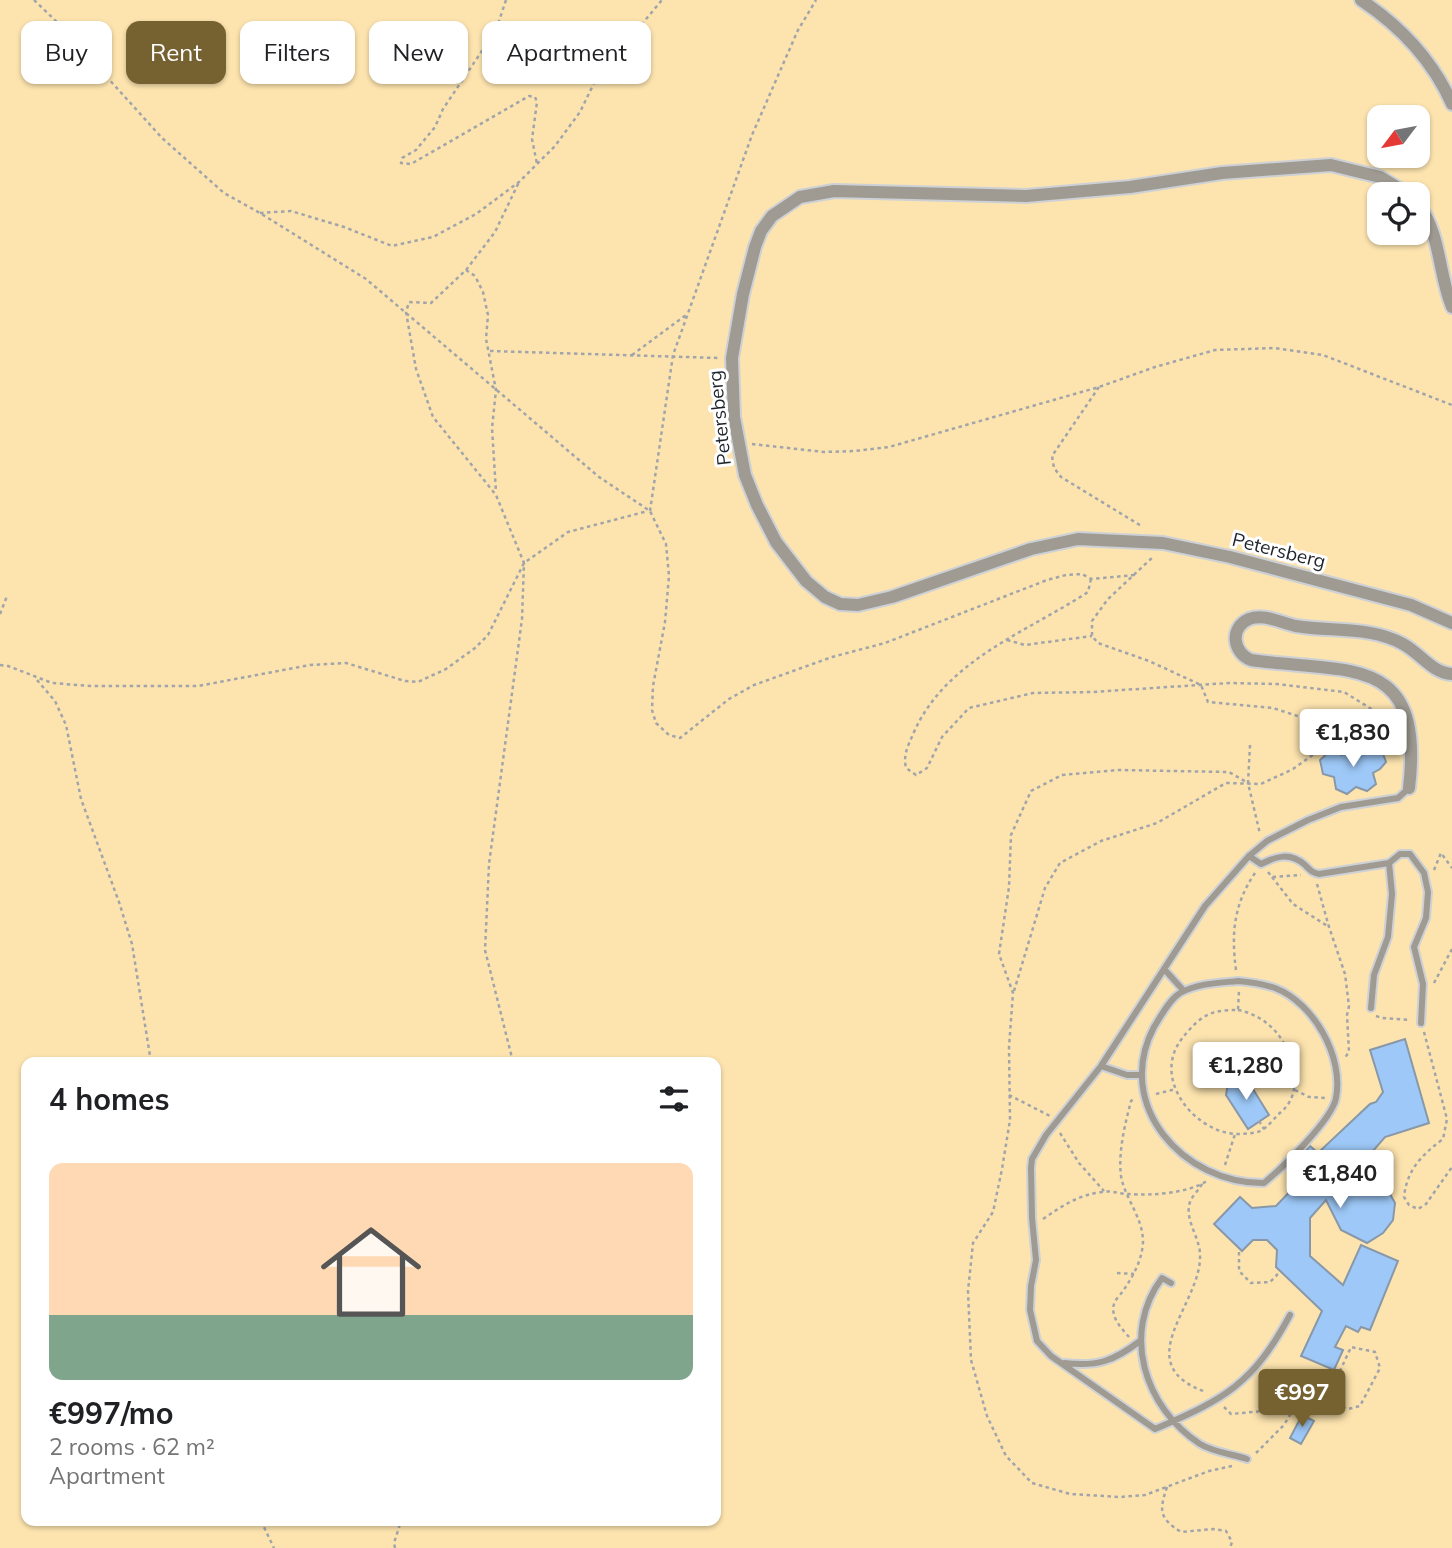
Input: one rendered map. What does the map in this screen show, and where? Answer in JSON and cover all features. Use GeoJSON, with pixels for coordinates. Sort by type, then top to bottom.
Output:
{"type":"FeatureCollection","features":[{"type":"Feature","properties":{"kind":"street"},"geometry":{"type":"LineString","coordinates":[[1362,0],[1395,25],[1418,48],[1437,75],[1452,104]]}},
{"type":"Feature","properties":{"kind":"street","name":"Petersberg"},"geometry":{"type":"LineString","coordinates":[[1388,182],[1380,177],[1331,164],[1249,170],[1130,187],[1026,196],[834,191],[800,197],[772,216],[761,231],[743,294],[732,358],[734,417],[745,475],[776,542],[806,581],[825,597],[840,604],[858,605],[892,597],[1031,549],[1078,539],[1163,543],[1230,557],[1410,605],[1452,624]]}},
{"type":"Feature","properties":{"kind":"street"},"geometry":{"type":"LineString","coordinates":[[1430,224],[1452,307]]}},
{"type":"Feature","properties":{"kind":"street"},"geometry":{"type":"LineString","coordinates":[[1409,788],[1410,727],[1405,710],[1387,686],[1372,676],[1350,670],[1251,660],[1243,657],[1238,650],[1236,631],[1243,622],[1261,617],[1298,626],[1377,634],[1401,643],[1439,673],[1452,674]]}},
{"type":"Feature","properties":{"kind":"lane"},"geometry":{"type":"LineString","coordinates":[[1290,1315],[1251,1374],[1219,1402],[1156,1429],[1108,1398],[1044,1350],[1033,1331],[1031,1286],[1036,1260],[1032,1159],[1055,1121],[1101,1066],[1205,906],[1249,856],[1267,841],[1308,820],[1341,807],[1398,798],[1409,788]]}},
{"type":"Feature","properties":{"kind":"lane"},"geometry":{"type":"LineString","coordinates":[[1249,856],[1261,864],[1279,855],[1298,858],[1314,874],[1389,863],[1400,854],[1410,854],[1424,873],[1427,886],[1426,918],[1414,947],[1423,984],[1421,1023]]}},
{"type":"Feature","properties":{"kind":"lane"},"geometry":{"type":"LineString","coordinates":[[1371,1007],[1374,975],[1388,937],[1392,894],[1389,863]]}},
{"type":"Feature","properties":{"kind":"lane"},"geometry":{"type":"LineString","coordinates":[[1164,969],[1184,991]]}},
{"type":"Feature","properties":{"kind":"lane"},"geometry":{"type":"LineString","coordinates":[[1238,981],[1277,989],[1295,1001],[1317,1022],[1336,1069],[1336,1099],[1325,1121],[1264,1183],[1240,1182],[1200,1168],[1182,1156],[1159,1127],[1146,1096],[1141,1075],[1142,1058],[1149,1037],[1176,996],[1184,991],[1214,983],[1238,981]]}},
{"type":"Feature","properties":{"kind":"lane"},"geometry":{"type":"LineString","coordinates":[[1101,1066],[1127,1075],[1141,1075]]}},
{"type":"Feature","properties":{"kind":"lane"},"geometry":{"type":"LineString","coordinates":[[1171,1283],[1162,1278],[1150,1293],[1138,1343],[1150,1390],[1175,1421],[1202,1445],[1247,1459]]}},
{"type":"Feature","properties":{"kind":"lane"},"geometry":{"type":"LineString","coordinates":[[1063,1363],[1086,1366],[1108,1361],[1138,1343]]}},
{"type":"Feature","properties":{"kind":"path"},"geometry":{"type":"LineString","coordinates":[[34,0],[162,138],[223,193],[366,279],[599,477],[650,511],[666,544],[669,576],[652,710],[656,723],[669,735],[680,738],[729,699],[754,685],[832,657],[885,643],[1047,580],[1074,575],[1091,579],[1135,575]]}},
{"type":"Feature","properties":{"kind":"path"},"geometry":{"type":"LineString","coordinates":[[506,0],[496,30],[443,109],[435,127],[416,150],[402,158],[401,163],[411,164],[529,96],[535,97],[537,102],[532,139],[537,164]]}},
{"type":"Feature","properties":{"kind":"path"},"geometry":{"type":"LineString","coordinates":[[260,213],[291,211],[344,227],[392,246],[433,237],[476,214],[519,181],[555,146],[580,112],[596,79],[662,0]]}},
{"type":"Feature","properties":{"kind":"path"},"geometry":{"type":"LineString","coordinates":[[650,511],[673,355],[752,135],[799,30],[816,0]]}},
{"type":"Feature","properties":{"kind":"path"},"geometry":{"type":"LineString","coordinates":[[512,1057],[485,950],[489,864],[522,619],[524,563],[496,495],[433,416],[416,369],[406,312],[409,302],[431,303],[466,270],[495,232],[519,181]]}},
{"type":"Feature","properties":{"kind":"path"},"geometry":{"type":"LineString","coordinates":[[466,270],[475,276],[483,292],[488,315],[486,339],[496,390],[492,428],[496,495]]}},
{"type":"Feature","properties":{"kind":"path"},"geometry":{"type":"LineString","coordinates":[[632,355],[687,314]]}},
{"type":"Feature","properties":{"kind":"path"},"geometry":{"type":"LineString","coordinates":[[738,443],[824,452],[855,452],[889,447],[1099,387],[1215,350],[1275,348],[1323,355],[1452,405]]}},
{"type":"Feature","properties":{"kind":"path"},"geometry":{"type":"LineString","coordinates":[[490,351],[732,358]]}},
{"type":"Feature","properties":{"kind":"path"},"geometry":{"type":"LineString","coordinates":[[1099,387],[1052,456],[1054,468],[1061,477],[1128,517],[1163,543],[1156,555],[1108,599],[1092,621],[1092,636],[1098,643],[1149,661],[1201,685],[1208,702],[1273,708],[1322,724],[1329,733],[1328,744],[1293,769],[1261,784],[1226,783],[1157,823],[1101,841],[1060,863],[1045,888],[1013,993],[1009,1047],[1010,1120],[1002,1169],[993,1212],[973,1243],[968,1291],[971,1360],[987,1416],[1006,1456],[1032,1483],[1070,1494],[1120,1497],[1145,1495],[1209,1471],[1228,1468]]}},
{"type":"Feature","properties":{"kind":"path"},"geometry":{"type":"LineString","coordinates":[[0,665],[52,683],[91,686],[198,686],[310,666],[346,663],[405,681],[418,682],[446,669],[488,635],[524,563],[568,532],[650,511]]}},
{"type":"Feature","properties":{"kind":"path"},"geometry":{"type":"LineString","coordinates":[[1091,579],[1088,592],[1007,640],[946,684],[917,725],[903,755],[906,768],[916,775],[927,768],[942,737],[969,708],[1033,693],[1278,684],[1344,692],[1401,728],[1410,727]]}},
{"type":"Feature","properties":{"kind":"path"},"geometry":{"type":"LineString","coordinates":[[0,614],[7,596]]}},
{"type":"Feature","properties":{"kind":"path"},"geometry":{"type":"LineString","coordinates":[[1007,640],[1025,645],[1092,636]]}},
{"type":"Feature","properties":{"kind":"path"},"geometry":{"type":"LineString","coordinates":[[35,677],[55,701],[66,725],[81,799],[129,934],[151,1057]]}},
{"type":"Feature","properties":{"kind":"path"},"geometry":{"type":"LineString","coordinates":[[1250,745],[1248,782],[1261,834]]}},
{"type":"Feature","properties":{"kind":"path"},"geometry":{"type":"LineString","coordinates":[[1013,993],[999,954],[1009,887],[1011,835],[1031,791],[1062,775],[1118,770],[1229,772],[1248,782]]}},
{"type":"Feature","properties":{"kind":"path"},"geometry":{"type":"LineString","coordinates":[[1427,886],[1441,853],[1452,868]]}},
{"type":"Feature","properties":{"kind":"path"},"geometry":{"type":"LineString","coordinates":[[1238,1010],[1235,918],[1248,883],[1261,864],[1293,904],[1329,927]]}},
{"type":"Feature","properties":{"kind":"path"},"geometry":{"type":"LineString","coordinates":[[1272,877],[1314,874],[1345,974],[1349,1006],[1349,1052],[1336,1069]]}},
{"type":"Feature","properties":{"kind":"path"},"geometry":{"type":"LineString","coordinates":[[1423,1003],[1452,949]]}},
{"type":"Feature","properties":{"kind":"path"},"geometry":{"type":"LineString","coordinates":[[1371,1007],[1374,1015],[1382,1018],[1409,1019],[1421,1023],[1447,1119],[1443,1139],[1422,1155],[1405,1184],[1404,1196],[1409,1205],[1418,1209],[1426,1204],[1452,1167]]}},
{"type":"Feature","properties":{"kind":"path"},"geometry":{"type":"LineString","coordinates":[[1238,1010],[1246,1011],[1269,1024],[1284,1040],[1292,1060],[1295,1090],[1288,1107],[1264,1129],[1255,1133],[1235,1134],[1206,1126],[1186,1108],[1176,1089],[1172,1063],[1179,1041],[1197,1021],[1216,1012],[1238,1010]]}},
{"type":"Feature","properties":{"kind":"path"},"geometry":{"type":"LineString","coordinates":[[1138,1343],[1119,1326],[1113,1308],[1114,1302],[1134,1274],[1143,1243],[1139,1219],[1121,1176],[1122,1152],[1131,1101],[1176,1089]]}},
{"type":"Feature","properties":{"kind":"path"},"geometry":{"type":"LineString","coordinates":[[1295,1090],[1309,1097],[1336,1099]]}},
{"type":"Feature","properties":{"kind":"path"},"geometry":{"type":"LineString","coordinates":[[1009,1095],[1055,1121],[1079,1163],[1104,1191]]}},
{"type":"Feature","properties":{"kind":"path"},"geometry":{"type":"LineString","coordinates":[[1259,1121],[1264,1129]]}},
{"type":"Feature","properties":{"kind":"path"},"geometry":{"type":"LineString","coordinates":[[1219,1174],[1235,1134]]}},
{"type":"Feature","properties":{"kind":"path"},"geometry":{"type":"LineString","coordinates":[[1033,1226],[1078,1197],[1104,1191],[1128,1195],[1184,1191],[1202,1184],[1190,1203],[1189,1218],[1200,1254],[1196,1278],[1171,1339],[1174,1372],[1187,1385],[1210,1393],[1231,1414],[1285,1409],[1296,1405]]}},
{"type":"Feature","properties":{"kind":"path"},"geometry":{"type":"LineString","coordinates":[[1239,1252],[1239,1271],[1251,1283],[1270,1282],[1277,1275],[1277,1271]]}},
{"type":"Feature","properties":{"kind":"path"},"geometry":{"type":"LineString","coordinates":[[1117,1273],[1134,1274]]}},
{"type":"Feature","properties":{"kind":"path"},"geometry":{"type":"LineString","coordinates":[[1247,1459],[1270,1441],[1296,1405],[1315,1386],[1332,1380],[1340,1371],[1350,1346],[1375,1352],[1380,1368],[1360,1406],[1348,1409],[1323,1400],[1332,1380]]}},
{"type":"Feature","properties":{"kind":"path"},"geometry":{"type":"LineString","coordinates":[[1167,1487],[1161,1505],[1168,1524],[1181,1532],[1213,1529],[1226,1531],[1232,1542],[1230,1548]]}},
{"type":"Feature","properties":{"kind":"path"},"geometry":{"type":"LineString","coordinates":[[263,1526],[274,1548]]}},
{"type":"Feature","properties":{"kind":"path"},"geometry":{"type":"LineString","coordinates":[[395,1548],[399,1526]]}},
{"type":"Feature","properties":{"kind":"shaded area"},"geometry":{"type":"Polygon","coordinates":[[[0,0],[1452,0],[1452,1548],[0,1548],[0,0]]]}},
{"type":"Feature","properties":{"kind":"building"},"geometry":{"type":"Polygon","coordinates":[[[1372,746],[1382,751],[1386,762],[1373,773],[1376,784],[1367,791],[1356,787],[1347,794],[1336,789],[1334,777],[1323,774],[1320,760],[1330,751],[1342,755],[1351,749],[1363,754],[1372,746]]]}},
{"type":"Feature","properties":{"kind":"building"},"geometry":{"type":"Polygon","coordinates":[[[1405,1039],[1429,1123],[1385,1137],[1351,1176],[1377,1180],[1385,1185],[1395,1203],[1393,1220],[1383,1233],[1367,1243],[1341,1230],[1326,1200],[1310,1218],[1310,1256],[1343,1285],[1361,1245],[1398,1261],[1370,1330],[1361,1327],[1358,1332],[1346,1326],[1335,1347],[1343,1350],[1334,1370],[1301,1356],[1322,1311],[1276,1267],[1277,1250],[1267,1240],[1253,1240],[1242,1251],[1214,1224],[1240,1197],[1252,1208],[1276,1206],[1298,1183],[1294,1178],[1310,1162],[1302,1155],[1310,1146],[1318,1153],[1370,1104],[1376,1102],[1383,1092],[1370,1050],[1405,1039]]]}},
{"type":"Feature","properties":{"kind":"building"},"geometry":{"type":"Polygon","coordinates":[[[1237,1078],[1248,1081],[1269,1115],[1248,1129],[1226,1095],[1228,1083],[1237,1078]]]}},
{"type":"Feature","properties":{"kind":"building"},"geometry":{"type":"Polygon","coordinates":[[[1302,1415],[1314,1421],[1301,1444],[1290,1438],[1302,1415]]]}}]}
